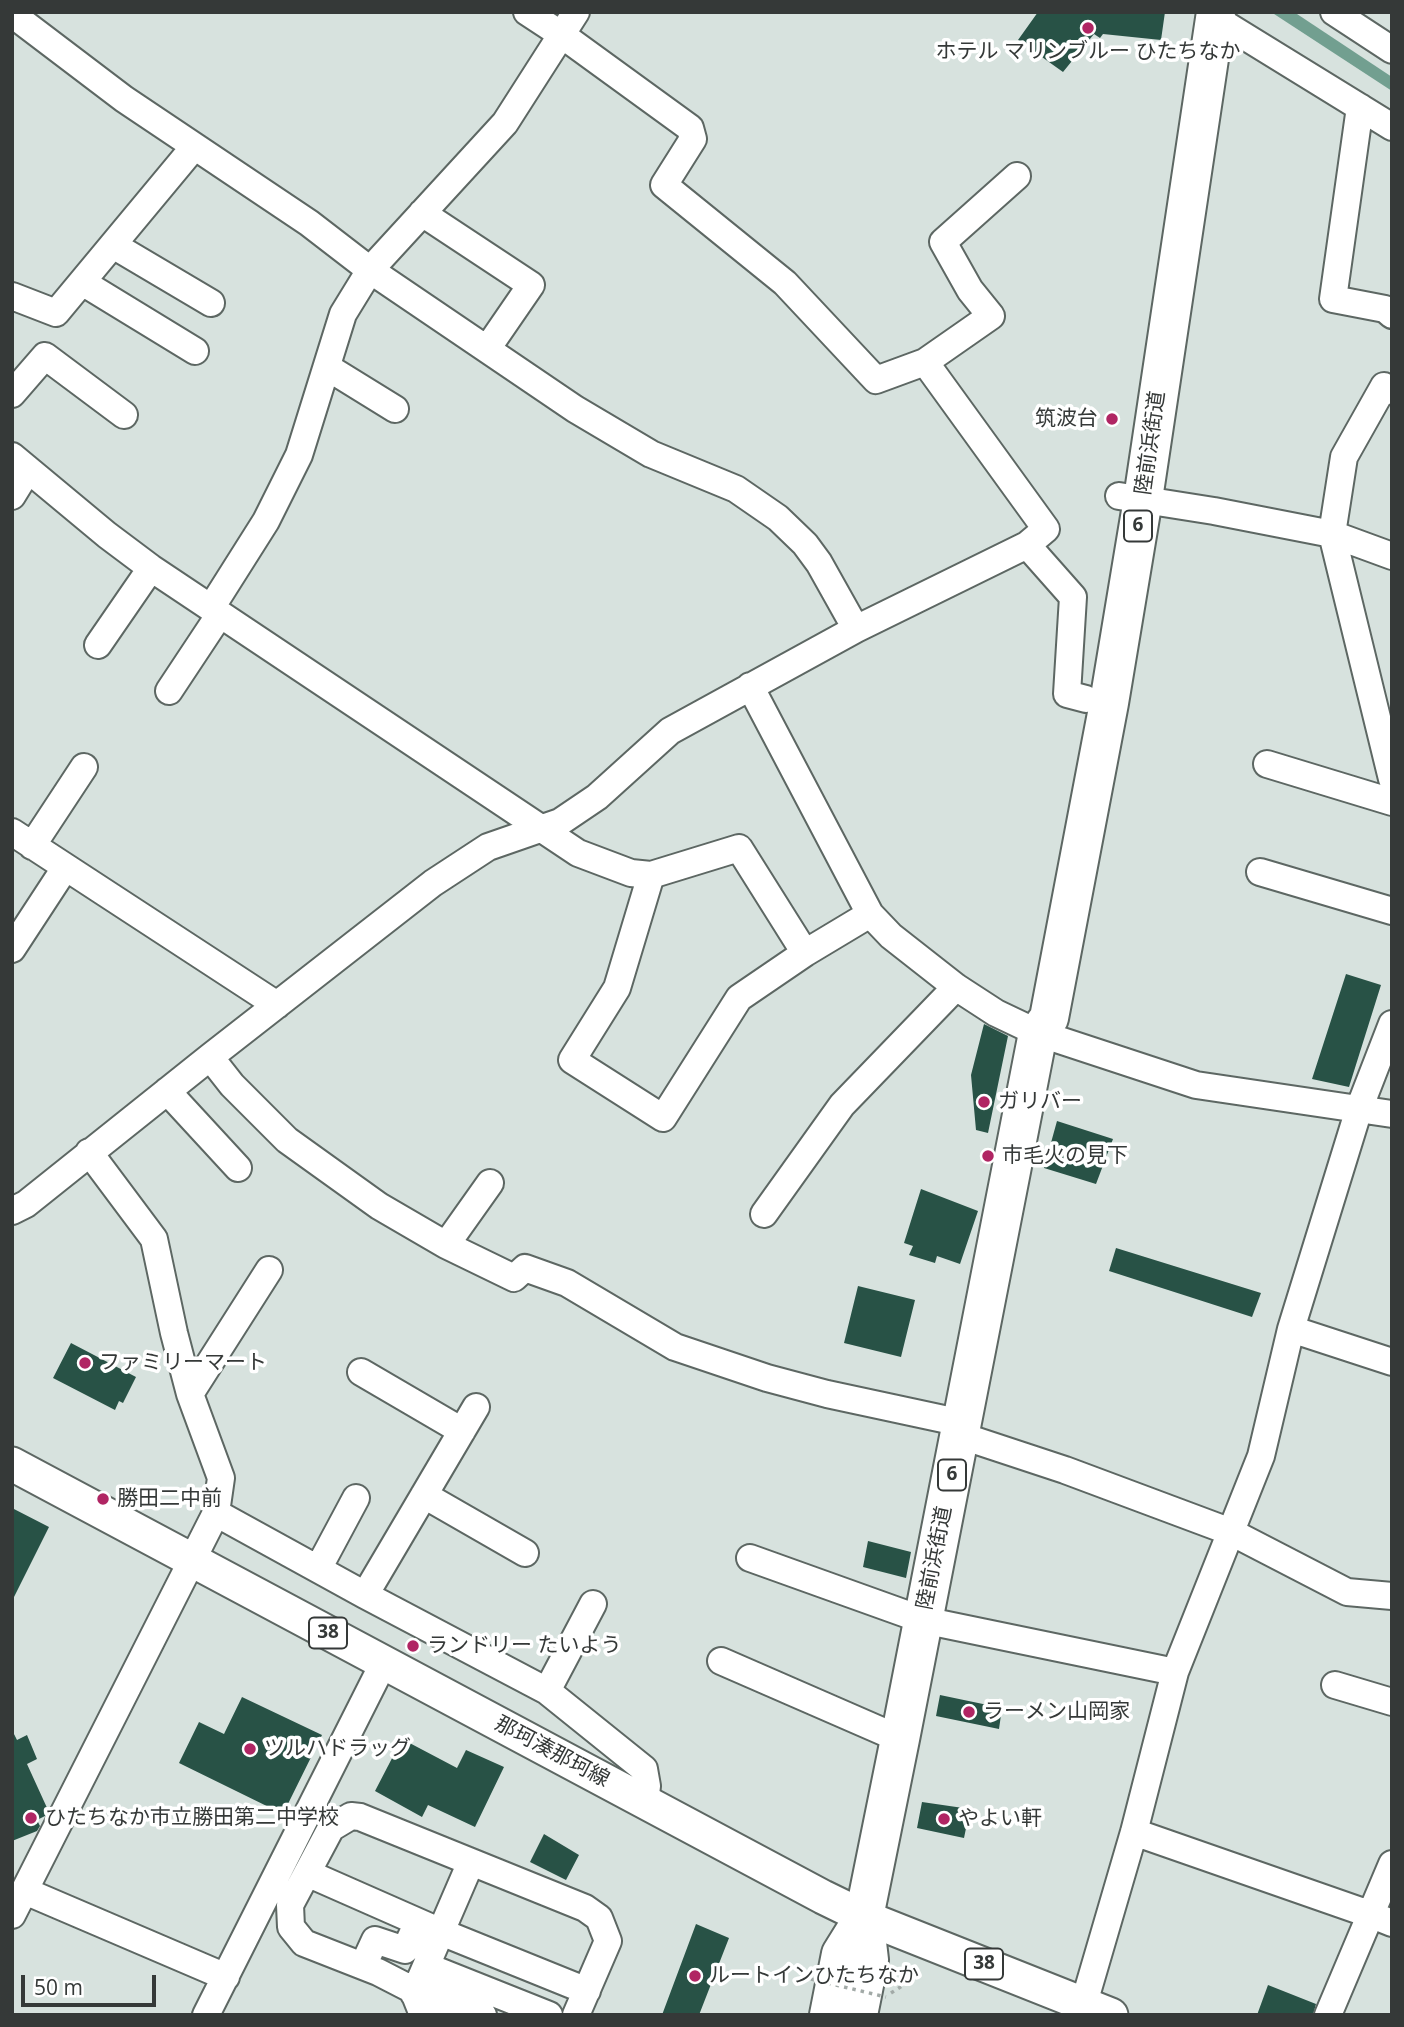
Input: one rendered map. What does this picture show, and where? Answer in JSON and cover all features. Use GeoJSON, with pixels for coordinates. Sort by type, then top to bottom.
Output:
{"type":"FeatureCollection","features":[{"type":"Feature","properties":{"kind":"highway","name":"陸前浜街道"},"geometry":{"type":"LineString","coordinates":[[872,2006],[864,1917],[1038,1033],[1049,1018],[1108,703],[1131,497],[1208,14]]}},
{"type":"Feature","properties":{"kind":"highway","name":"陸前浜街道"},"geometry":{"type":"LineString","coordinates":[[1038,1033],[1030,1014],[1086,699],[1131,497]]}},
{"type":"Feature","properties":{"kind":"highway","name":"陸前浜街道"},"geometry":{"type":"LineString","coordinates":[[829,2015],[841,1954],[864,1917]]}},
{"type":"Feature","properties":{"kind":"main road","name":"那珂湊那珂線"},"geometry":{"type":"LineString","coordinates":[[12,1464],[864,1917],[1105,2012]]}},
{"type":"Feature","properties":{"kind":"street"},"geometry":{"type":"LineString","coordinates":[[527,12],[690,128],[693,139],[664,185],[785,283],[876,380],[925,362],[991,316],[970,290],[943,242],[1017,176]]}},
{"type":"Feature","properties":{"kind":"street"},"geometry":{"type":"LineString","coordinates":[[169,691],[266,521],[299,455],[343,314],[370,270],[505,123],[576,12]]}},
{"type":"Feature","properties":{"kind":"street"},"geometry":{"type":"LineString","coordinates":[[1334,12],[1381,43]]}},
{"type":"Feature","properties":{"kind":"street"},"geometry":{"type":"LineString","coordinates":[[1358,12],[1381,43]]}},
{"type":"Feature","properties":{"kind":"street"},"geometry":{"type":"LineString","coordinates":[[1208,14],[1392,128]]}},
{"type":"Feature","properties":{"kind":"street"},"geometry":{"type":"LineString","coordinates":[[12,15],[124,99],[309,223],[370,270],[575,409],[650,454],[736,489],[778,518],[820,563],[856,629]]}},
{"type":"Feature","properties":{"kind":"street"},"geometry":{"type":"LineString","coordinates":[[1360,107],[1333,299],[1385,309],[1392,315]]}},
{"type":"Feature","properties":{"kind":"street"},"geometry":{"type":"LineString","coordinates":[[12,296],[56,313],[194,147]]}},
{"type":"Feature","properties":{"kind":"street"},"geometry":{"type":"LineString","coordinates":[[422,213],[531,285],[487,349]]}},
{"type":"Feature","properties":{"kind":"street"},"geometry":{"type":"LineString","coordinates":[[113,245],[211,303]]}},
{"type":"Feature","properties":{"kind":"street"},"geometry":{"type":"LineString","coordinates":[[82,282],[195,351]]}},
{"type":"Feature","properties":{"kind":"street"},"geometry":{"type":"LineString","coordinates":[[12,394],[45,356],[124,415]]}},
{"type":"Feature","properties":{"kind":"street"},"geometry":{"type":"LineString","coordinates":[[17,1203],[89,1153],[433,883],[488,847],[560,822],[597,797],[670,731],[856,629],[1027,545],[1046,529],[925,362]]}},
{"type":"Feature","properties":{"kind":"street"},"geometry":{"type":"LineString","coordinates":[[327,367],[395,409]]}},
{"type":"Feature","properties":{"kind":"street"},"geometry":{"type":"LineString","coordinates":[[1392,391],[1384,386],[1344,457],[1332,534],[1392,779]]}},
{"type":"Feature","properties":{"kind":"street"},"geometry":{"type":"LineString","coordinates":[[12,496],[20,463],[151,568],[578,853],[631,873],[651,875],[738,848],[805,953]]}},
{"type":"Feature","properties":{"kind":"street"},"geometry":{"type":"LineString","coordinates":[[1131,497],[1332,534],[1392,556]]}},
{"type":"Feature","properties":{"kind":"street"},"geometry":{"type":"LineString","coordinates":[[1027,545],[1073,597],[1067,694],[1086,699]]}},
{"type":"Feature","properties":{"kind":"street"},"geometry":{"type":"LineString","coordinates":[[98,645],[151,568]]}},
{"type":"Feature","properties":{"kind":"street"},"geometry":{"type":"LineString","coordinates":[[750,686],[870,914],[891,936],[956,987],[996,1013],[1038,1033],[1196,1085],[1392,1114]]}},
{"type":"Feature","properties":{"kind":"street"},"geometry":{"type":"LineString","coordinates":[[1267,764],[1392,802]]}},
{"type":"Feature","properties":{"kind":"street"},"geometry":{"type":"LineString","coordinates":[[84,767],[22,839],[277,1005]]}},
{"type":"Feature","properties":{"kind":"street"},"geometry":{"type":"LineString","coordinates":[[12,948],[65,867]]}},
{"type":"Feature","properties":{"kind":"street"},"geometry":{"type":"LineString","coordinates":[[1259,872],[1392,911]]}},
{"type":"Feature","properties":{"kind":"street"},"geometry":{"type":"LineString","coordinates":[[651,875],[617,988],[572,1060],[663,1118],[739,998],[805,953],[870,914]]}},
{"type":"Feature","properties":{"kind":"street"},"geometry":{"type":"LineString","coordinates":[[764,1214],[842,1105],[956,987]]}},
{"type":"Feature","properties":{"kind":"street"},"geometry":{"type":"LineString","coordinates":[[1105,2012],[1134,1832],[1175,1672],[1261,1456],[1291,1329],[1359,1110],[1392,1024]]}},
{"type":"Feature","properties":{"kind":"street"},"geometry":{"type":"LineString","coordinates":[[210,1057],[232,1085],[287,1140],[379,1206],[446,1245],[514,1278],[525,1268],[568,1283],[675,1347],[767,1378],[961,1429],[1231,1532],[1347,1592],[1392,1596]]}},
{"type":"Feature","properties":{"kind":"street"},"geometry":{"type":"LineString","coordinates":[[167,1091],[238,1168]]}},
{"type":"Feature","properties":{"kind":"street"},"geometry":{"type":"LineString","coordinates":[[12,1915],[216,1513],[221,1478],[190,1394],[154,1239],[89,1153]]}},
{"type":"Feature","properties":{"kind":"street"},"geometry":{"type":"LineString","coordinates":[[446,1245],[490,1183]]}},
{"type":"Feature","properties":{"kind":"street"},"geometry":{"type":"LineString","coordinates":[[190,1394],[269,1270]]}},
{"type":"Feature","properties":{"kind":"street"},"geometry":{"type":"LineString","coordinates":[[1291,1329],[1392,1362]]}},
{"type":"Feature","properties":{"kind":"street"},"geometry":{"type":"LineString","coordinates":[[361,1372],[462,1431]]}},
{"type":"Feature","properties":{"kind":"street"},"geometry":{"type":"LineString","coordinates":[[365,1595],[476,1407]]}},
{"type":"Feature","properties":{"kind":"street"},"geometry":{"type":"LineString","coordinates":[[424,1495],[525,1553]]}},
{"type":"Feature","properties":{"kind":"street"},"geometry":{"type":"LineString","coordinates":[[318,1569],[356,1498]]}},
{"type":"Feature","properties":{"kind":"street"},"geometry":{"type":"LineString","coordinates":[[216,1513],[547,1691],[644,1769],[647,1786],[645,1801]]}},
{"type":"Feature","properties":{"kind":"street"},"geometry":{"type":"LineString","coordinates":[[750,1558],[923,1620],[1175,1672]]}},
{"type":"Feature","properties":{"kind":"street"},"geometry":{"type":"LineString","coordinates":[[547,1691],[593,1604]]}},
{"type":"Feature","properties":{"kind":"street"},"geometry":{"type":"LineString","coordinates":[[721,1661],[900,1739]]}},
{"type":"Feature","properties":{"kind":"street"},"geometry":{"type":"LineString","coordinates":[[206,2015],[384,1662]]}},
{"type":"Feature","properties":{"kind":"street"},"geometry":{"type":"LineString","coordinates":[[1335,1685],[1392,1702]]}},
{"type":"Feature","properties":{"kind":"street"},"geometry":{"type":"LineString","coordinates":[[549,2015],[421,1989],[413,1990],[363,1966],[304,1943],[291,1927],[290,1905],[331,1828],[351,1816],[360,1817],[585,1908],[598,1918],[608,1941],[576,2015]]}},
{"type":"Feature","properties":{"kind":"street"},"geometry":{"type":"LineString","coordinates":[[1134,1832],[1382,1919]]}},
{"type":"Feature","properties":{"kind":"street"},"geometry":{"type":"LineString","coordinates":[[293,1842],[312,1864],[430,1927],[587,1991]]}},
{"type":"Feature","properties":{"kind":"street"},"geometry":{"type":"LineString","coordinates":[[363,1966],[375,1940],[405,1950],[430,1927],[471,1862]]}},
{"type":"Feature","properties":{"kind":"street"},"geometry":{"type":"LineString","coordinates":[[1328,2015],[1382,1919],[1392,1864]]}},
{"type":"Feature","properties":{"kind":"street"},"geometry":{"type":"LineString","coordinates":[[25,1891],[226,1977]]}},
{"type":"Feature","properties":{"kind":"street"},"geometry":{"type":"LineString","coordinates":[[421,1989],[430,1927]]}},
{"type":"Feature","properties":{"kind":"street"},"geometry":{"type":"LineString","coordinates":[[421,1989],[446,2008],[483,2015]]}},
{"type":"Feature","properties":{"kind":"path"},"geometry":{"type":"LineString","coordinates":[[811,1979],[872,2006],[919,1975]]}},
{"type":"Feature","properties":{"kind":"shaded area"},"geometry":{"type":"Polygon","coordinates":[[[1271,12],[1294,12],[1392,77],[1392,91],[1271,12]]]}},
{"type":"Feature","properties":{"kind":"building"},"geometry":{"type":"Polygon","coordinates":[[[1038,12],[1165,12],[1161,40],[1103,34],[1100,38],[1094,34],[1063,72],[1018,40],[1038,12]]]}},
{"type":"Feature","properties":{"kind":"building"},"geometry":{"type":"Polygon","coordinates":[[[1346,974],[1381,985],[1349,1087],[1312,1079],[1346,974]]]}},
{"type":"Feature","properties":{"kind":"building","name":"ガリバー"},"geometry":{"type":"Polygon","coordinates":[[[984,1024],[1008,1036],[988,1133],[976,1130],[971,1075],[984,1024]]]}},
{"type":"Feature","properties":{"kind":"building"},"geometry":{"type":"Polygon","coordinates":[[[1057,1121],[1113,1139],[1096,1184],[1044,1168],[1057,1121]]]}},
{"type":"Feature","properties":{"kind":"building"},"geometry":{"type":"Polygon","coordinates":[[[921,1189],[978,1211],[960,1264],[937,1256],[935,1263],[909,1255],[913,1246],[904,1243],[921,1189]]]}},
{"type":"Feature","properties":{"kind":"building"},"geometry":{"type":"Polygon","coordinates":[[[1116,1248],[1261,1293],[1252,1317],[1109,1271],[1116,1248]]]}},
{"type":"Feature","properties":{"kind":"building"},"geometry":{"type":"Polygon","coordinates":[[[858,1286],[915,1300],[901,1357],[844,1343],[858,1286]]]}},
{"type":"Feature","properties":{"kind":"building","name":"ファミリーマート"},"geometry":{"type":"Polygon","coordinates":[[[71,1343],[136,1377],[123,1403],[119,1401],[115,1410],[53,1378],[71,1343]]]}},
{"type":"Feature","properties":{"kind":"building"},"geometry":{"type":"Polygon","coordinates":[[[12,1508],[49,1527],[12,1601],[12,1508]]]}},
{"type":"Feature","properties":{"kind":"building"},"geometry":{"type":"Polygon","coordinates":[[[868,1541],[911,1552],[906,1578],[863,1567],[868,1541]]]}},
{"type":"Feature","properties":{"kind":"building","name":"ラーメン山岡家"},"geometry":{"type":"Polygon","coordinates":[[[940,1695],[1002,1708],[999,1729],[936,1716],[940,1695]]]}},
{"type":"Feature","properties":{"kind":"building","name":"ツルハドラッグ"},"geometry":{"type":"Polygon","coordinates":[[[242,1697],[322,1735],[283,1814],[179,1763],[199,1722],[224,1734],[242,1697]]]}},
{"type":"Feature","properties":{"kind":"building"},"geometry":{"type":"Polygon","coordinates":[[[12,1730],[17,1740],[27,1735],[37,1759],[27,1764],[48,1810],[45,1816],[37,1820],[40,1826],[37,1831],[12,1841],[12,1730]]]}},
{"type":"Feature","properties":{"kind":"building"},"geometry":{"type":"Polygon","coordinates":[[[402,1739],[457,1768],[466,1750],[504,1767],[475,1827],[428,1805],[422,1817],[375,1791],[402,1739]]]}},
{"type":"Feature","properties":{"kind":"building","name":"やよい軒"},"geometry":{"type":"Polygon","coordinates":[[[922,1802],[970,1809],[964,1838],[917,1828],[922,1802]]]}},
{"type":"Feature","properties":{"kind":"building"},"geometry":{"type":"Polygon","coordinates":[[[544,1834],[579,1855],[566,1880],[530,1862],[544,1834]]]}},
{"type":"Feature","properties":{"kind":"building","name":"ルートインひたちなか"},"geometry":{"type":"Polygon","coordinates":[[[696,1924],[729,1938],[699,2015],[662,2015],[696,1924]]]}},
{"type":"Feature","properties":{"kind":"building"},"geometry":{"type":"Polygon","coordinates":[[[1268,1985],[1316,2004],[1313,2015],[1257,2015],[1268,1985]]]}},
{"type":"Feature","properties":{"kind":"place","name":"ホテル マリンブルー ひたちなか"},"geometry":{"type":"Point","coordinates":[1088,28]}},
{"type":"Feature","properties":{"kind":"place","name":"筑波台"},"geometry":{"type":"Point","coordinates":[1112,419]}},
{"type":"Feature","properties":{"kind":"place","name":"ガリバー"},"geometry":{"type":"Point","coordinates":[984,1102]}},
{"type":"Feature","properties":{"kind":"place","name":"市毛火の見下"},"geometry":{"type":"Point","coordinates":[988,1156]}},
{"type":"Feature","properties":{"kind":"place","name":"ファミリーマート"},"geometry":{"type":"Point","coordinates":[85,1363]}},
{"type":"Feature","properties":{"kind":"place","name":"勝田二中前"},"geometry":{"type":"Point","coordinates":[103,1499]}},
{"type":"Feature","properties":{"kind":"place","name":"ランドリー たいよう"},"geometry":{"type":"Point","coordinates":[413,1646]}},
{"type":"Feature","properties":{"kind":"place","name":"ラーメン山岡家"},"geometry":{"type":"Point","coordinates":[969,1712]}},
{"type":"Feature","properties":{"kind":"place","name":"ツルハドラッグ"},"geometry":{"type":"Point","coordinates":[250,1749]}},
{"type":"Feature","properties":{"kind":"place","name":"ひたちなか市立勝田第二中学校"},"geometry":{"type":"Point","coordinates":[31,1818]}},
{"type":"Feature","properties":{"kind":"place","name":"やよい軒"},"geometry":{"type":"Point","coordinates":[944,1819]}},
{"type":"Feature","properties":{"kind":"place","name":"ルートインひたちなか"},"geometry":{"type":"Point","coordinates":[695,1976]}}]}
